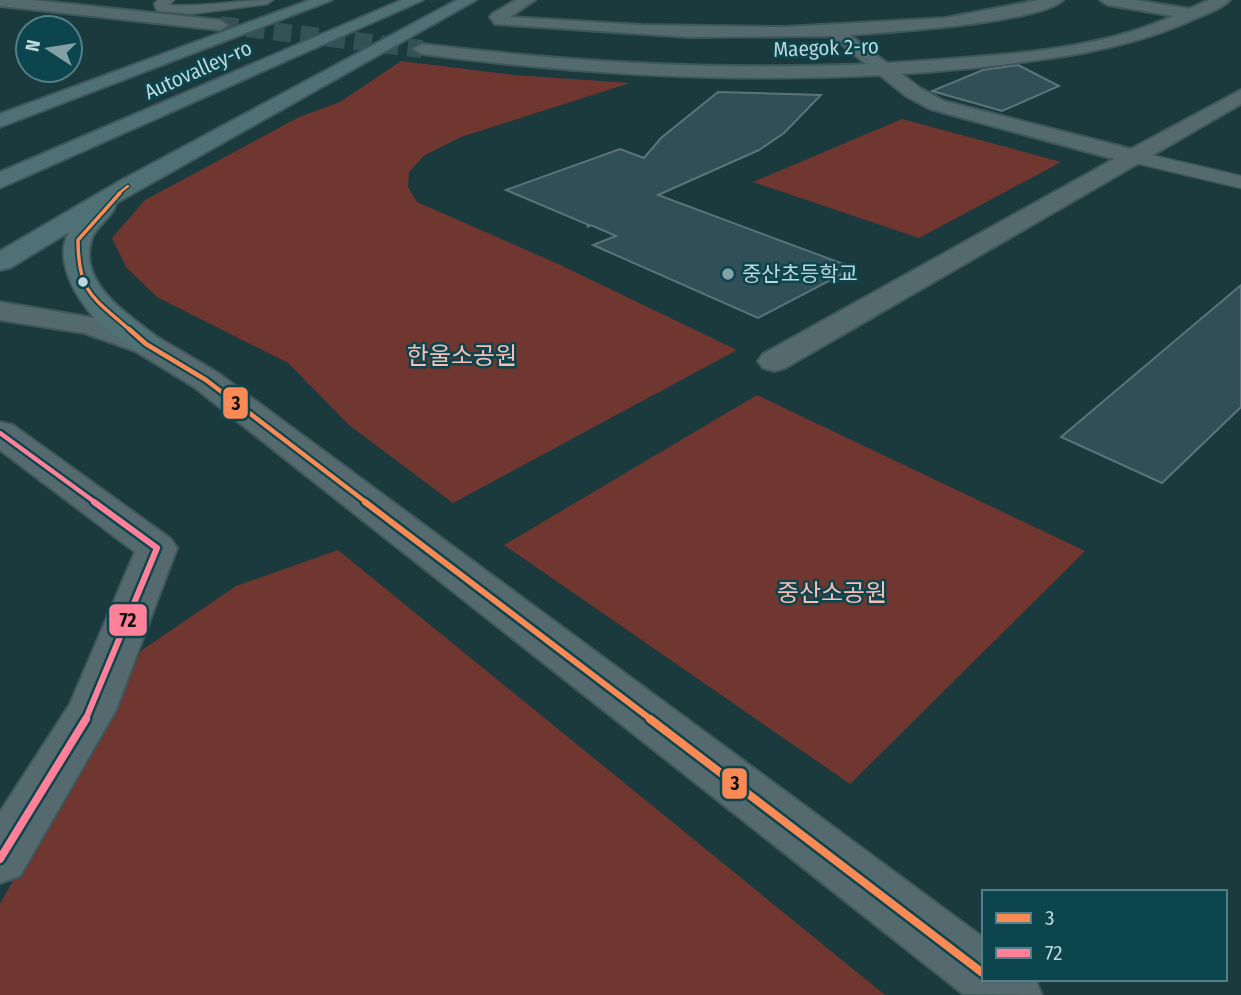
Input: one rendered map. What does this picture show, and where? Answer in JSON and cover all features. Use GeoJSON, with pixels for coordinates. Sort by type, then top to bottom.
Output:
{"type":"FeatureCollection","features":[{"type":"Feature","properties":{"kind":"highway"},"geometry":{"type":"LineString","coordinates":[[0,121],[324,0]]}},
{"type":"Feature","properties":{"kind":"highway","name":"Autovalley-ro"},"geometry":{"type":"LineString","coordinates":[[269,43],[371,0]]}},
{"type":"Feature","properties":{"kind":"highway","name":"Autovalley-ro"},"geometry":{"type":"LineString","coordinates":[[0,181],[415,0]]}},
{"type":"Feature","properties":{"kind":"highway"},"geometry":{"type":"LineString","coordinates":[[0,262],[128,186],[468,0]]}},
{"type":"Feature","properties":{"kind":"highway"},"geometry":{"type":"LineString","coordinates":[[128,186],[106,205],[78,240],[78,266],[86,291],[146,344]]}},
{"type":"Feature","properties":{"kind":"street"},"geometry":{"type":"LineString","coordinates":[[527,0],[498,17],[501,21],[649,32],[835,31],[971,18],[1055,0]]}},
{"type":"Feature","properties":{"kind":"street"},"geometry":{"type":"LineString","coordinates":[[1108,0],[1216,18]]}},
{"type":"Feature","properties":{"kind":"street","name":"Maegok 2-ro"},"geometry":{"type":"LineString","coordinates":[[422,49],[519,62],[642,71],[800,73],[886,69],[1072,50],[1160,28],[1223,0]]}},
{"type":"Feature","properties":{"kind":"street"},"geometry":{"type":"LineString","coordinates":[[0,1],[220,25]]}},
{"type":"Feature","properties":{"kind":"street"},"geometry":{"type":"LineString","coordinates":[[835,31],[913,92],[937,105],[1134,157]]}},
{"type":"Feature","properties":{"kind":"street"},"geometry":{"type":"LineString","coordinates":[[774,361],[1241,96]]}},
{"type":"Feature","properties":{"kind":"street"},"geometry":{"type":"LineString","coordinates":[[0,311],[89,325],[146,344],[206,380],[982,972]]}},
{"type":"Feature","properties":{"kind":"street"},"geometry":{"type":"LineString","coordinates":[[0,433],[157,548],[92,710],[0,859]]}},
{"type":"Feature","properties":{"kind":"street"},"geometry":{"type":"LineString","coordinates":[[993,981],[1011,995]]}},
{"type":"Feature","properties":{"kind":"lane"},"geometry":{"type":"LineString","coordinates":[[168,0],[160,4],[162,8],[192,10],[267,0]]}},
{"type":"Feature","properties":{"kind":"lane"},"geometry":{"type":"LineString","coordinates":[[1134,157],[1241,182]]}},
{"type":"Feature","properties":{"kind":"green space","name":"한울소공원"},"geometry":{"type":"Polygon","coordinates":[[[401,61],[514,75],[630,83],[461,137],[425,155],[409,172],[408,187],[417,202],[556,263],[737,350],[453,503],[349,425],[288,363],[157,297],[126,267],[112,238],[145,200],[299,117],[340,102],[401,61]]]}},
{"type":"Feature","properties":{"kind":"green space"},"geometry":{"type":"Polygon","coordinates":[[[902,119],[1061,162],[919,238],[753,182],[902,119]]]}},
{"type":"Feature","properties":{"kind":"green space","name":"중산소공원"},"geometry":{"type":"Polygon","coordinates":[[[757,395],[1085,551],[850,784],[504,545],[757,395]]]}},
{"type":"Feature","properties":{"kind":"green space"},"geometry":{"type":"Polygon","coordinates":[[[338,550],[885,995],[0,995],[0,904],[142,650],[236,586],[338,550]]]}},
{"type":"Feature","properties":{"kind":"building"},"geometry":{"type":"Polygon","coordinates":[[[1018,65],[1059,86],[1002,111],[932,91],[983,70],[1018,65]]]}},
{"type":"Feature","properties":{"kind":"building"},"geometry":{"type":"Polygon","coordinates":[[[718,92],[821,95],[784,133],[759,150],[658,195],[854,268],[758,318],[593,245],[616,236],[591,225],[587,227],[589,225],[506,190],[620,149],[644,158],[661,138],[718,92]]]}},
{"type":"Feature","properties":{"kind":"building"},"geometry":{"type":"Polygon","coordinates":[[[1241,285],[1241,407],[1162,483],[1061,437],[1241,285]]]}},
{"type":"Feature","properties":{"kind":"tunnel"},"geometry":{"type":"LineString","coordinates":[[220,25],[422,49]]}},
{"type":"Feature","properties":{"kind":"transit line","name":"3"},"geometry":{"type":"LineString","coordinates":[[128,186],[106,205],[78,240],[78,266],[86,291],[146,344],[206,380],[982,972]]}},
{"type":"Feature","properties":{"kind":"transit line","name":"72"},"geometry":{"type":"LineString","coordinates":[[0,433],[157,548],[92,710],[0,859]]}},
{"type":"Feature","properties":{"kind":"place","name":"중산초등학교"},"geometry":{"type":"Point","coordinates":[728,274]}}]}
